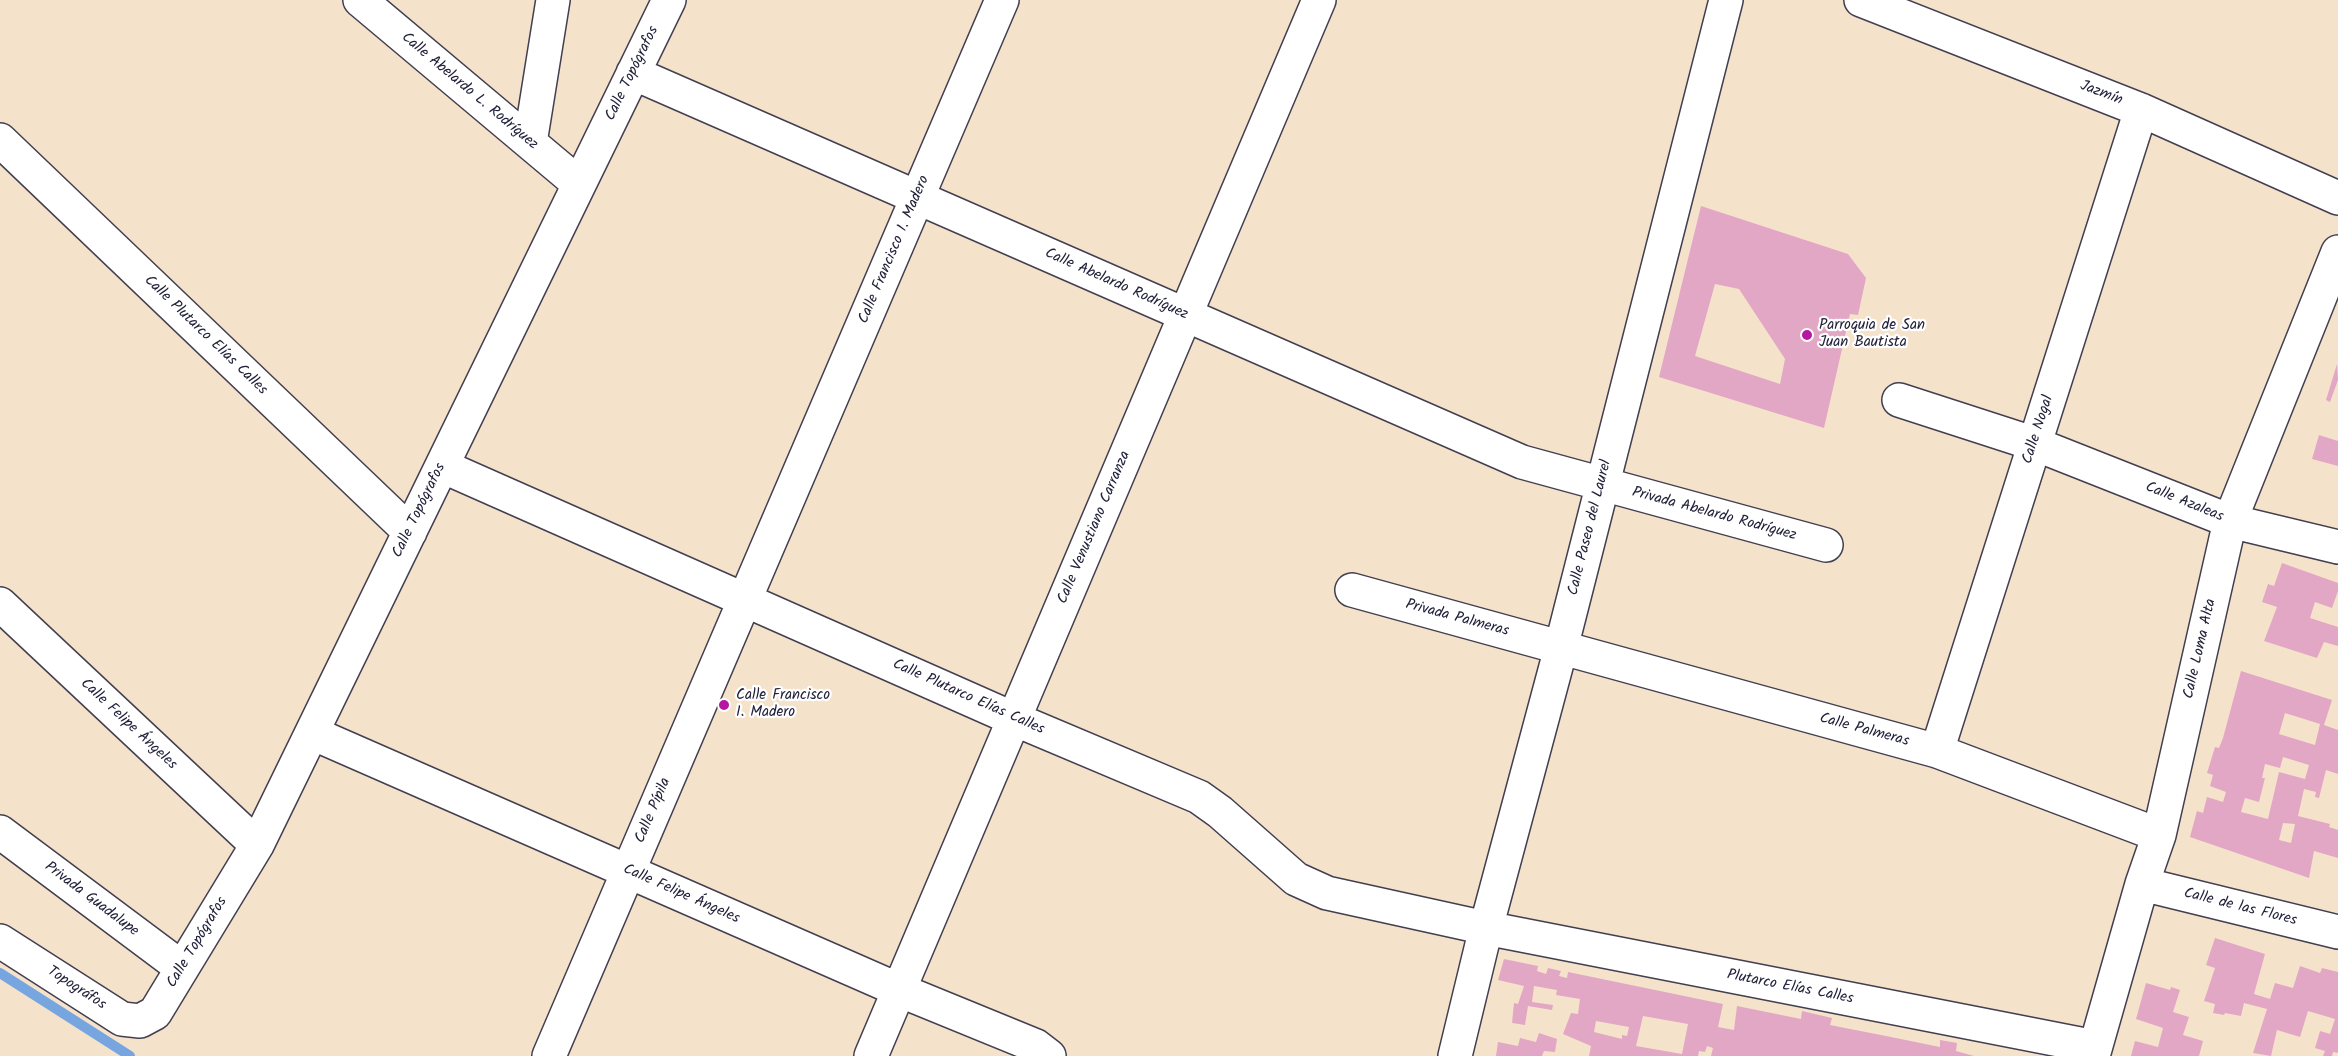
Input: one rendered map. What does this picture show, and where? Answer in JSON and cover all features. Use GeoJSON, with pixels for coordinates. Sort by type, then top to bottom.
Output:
{"type":"FeatureCollection","features":[{"type":"Feature","properties":{"kind":"street","name":"Calle Abelardo L. Rodríguez"},"geometry":{"type":"LineString","coordinates":[[360,0],[579,184]]}},
{"type":"Feature","properties":{"kind":"street"},"geometry":{"type":"LineString","coordinates":[[530,142],[553,0]]}},
{"type":"Feature","properties":{"kind":"street","name":"Calle Topógrafos"},"geometry":{"type":"LineString","coordinates":[[155,1013],[257,846],[669,0]]}},
{"type":"Feature","properties":{"kind":"street","name":"Calle Francisco I. Madero"},"geometry":{"type":"LineString","coordinates":[[745,600],[1002,0]]}},
{"type":"Feature","properties":{"kind":"street","name":"Calle Venustiano Carranza"},"geometry":{"type":"LineString","coordinates":[[871,1056],[1319,0]]}},
{"type":"Feature","properties":{"kind":"street","name":"Calle Paseo del Laurel"},"geometry":{"type":"LineString","coordinates":[[1455,1056],[1726,0]]}},
{"type":"Feature","properties":{"kind":"street","name":"Jazmín"},"geometry":{"type":"LineString","coordinates":[[1861,0],[2141,110],[2338,198]]}},
{"type":"Feature","properties":{"kind":"street","name":"Calle Abelardo Rodríguez"},"geometry":{"type":"LineString","coordinates":[[633,73],[1522,462],[1602,484]]}},
{"type":"Feature","properties":{"kind":"street","name":"Calle Nogal"},"geometry":{"type":"LineString","coordinates":[[1937,751],[2141,110]]}},
{"type":"Feature","properties":{"kind":"street","name":"Calle Plutarco Elías Calles"},"geometry":{"type":"LineString","coordinates":[[0,140],[410,532]]}},
{"type":"Feature","properties":{"kind":"street","name":"Calle Loma Alta"},"geometry":{"type":"LineString","coordinates":[[2094,1052],[2142,884],[2159,835],[2230,521],[2338,252]]}},
{"type":"Feature","properties":{"kind":"street","name":"Calle Azaleas"},"geometry":{"type":"LineString","coordinates":[[1899,400],[2035,444],[2230,521],[2338,547]]}},
{"type":"Feature","properties":{"kind":"street","name":"Calle Plutarco Elías Calles"},"geometry":{"type":"LineString","coordinates":[[442,466],[1014,719],[1198,797],[1220,812],[1296,879],[1327,893],[1486,928]]}},
{"type":"Feature","properties":{"kind":"street","name":"Privada Abelardo Rodríguez"},"geometry":{"type":"LineString","coordinates":[[1602,484],[1826,545]]}},
{"type":"Feature","properties":{"kind":"street","name":"Privada Palmeras"},"geometry":{"type":"LineString","coordinates":[[1352,590],[1561,648]]}},
{"type":"Feature","properties":{"kind":"street","name":"Calle Pípila"},"geometry":{"type":"LineString","coordinates":[[549,1056],[745,600]]}},
{"type":"Feature","properties":{"kind":"street","name":"Calle Felipe Ángeles"},"geometry":{"type":"LineString","coordinates":[[0,604],[257,846]]}},
{"type":"Feature","properties":{"kind":"street","name":"Calle Palmeras"},"geometry":{"type":"LineString","coordinates":[[1561,648],[1937,751],[2159,835]]}},
{"type":"Feature","properties":{"kind":"street","name":"Calle Felipe Ángeles"},"geometry":{"type":"LineString","coordinates":[[312,734],[899,990],[1036,1046],[1049,1056]]}},
{"type":"Feature","properties":{"kind":"street","name":"Privada Guadalupe"},"geometry":{"type":"LineString","coordinates":[[0,832],[183,968]]}},
{"type":"Feature","properties":{"kind":"street","name":"Calle de las Flores"},"geometry":{"type":"LineString","coordinates":[[2142,884],[2338,932]]}},
{"type":"Feature","properties":{"kind":"street","name":"Plutarco Elías Calles"},"geometry":{"type":"LineString","coordinates":[[1486,928],[2094,1052]]}},
{"type":"Feature","properties":{"kind":"street","name":"Topográfos"},"geometry":{"type":"LineString","coordinates":[[0,941],[122,1019],[140,1021],[155,1013]]}},
{"type":"Feature","properties":{"kind":"building","name":"Parroquia de San Juan Bautista"},"geometry":{"type":"Polygon","coordinates":[[[1701,206],[1848,254],[1866,278],[1858,315],[1850,314],[1824,428],[1659,377],[1701,206]],[[1715,284],[1695,356],[1780,384],[1785,359],[1739,289],[1715,284]]]}},
{"type":"Feature","properties":{"kind":"building"},"geometry":{"type":"Polygon","coordinates":[[[2337,364],[2338,380],[2330,402],[2326,400],[2337,364]]]}},
{"type":"Feature","properties":{"kind":"building"},"geometry":{"type":"Polygon","coordinates":[[[2319,435],[2338,441],[2338,466],[2312,459],[2319,435]]]}},
{"type":"Feature","properties":{"kind":"building"},"geometry":{"type":"Polygon","coordinates":[[[2282,563],[2338,583],[2338,591],[2332,608],[2315,602],[2310,618],[2338,627],[2338,646],[2324,642],[2317,658],[2264,641],[2277,607],[2262,602],[2268,584],[2274,586],[2282,563]]]}},
{"type":"Feature","properties":{"kind":"building"},"geometry":{"type":"Polygon","coordinates":[[[2241,671],[2332,700],[2324,725],[2338,730],[2338,774],[2326,770],[2319,798],[2315,797],[2316,792],[2304,789],[2298,816],[2330,824],[2329,827],[2338,830],[2338,858],[2314,851],[2309,878],[2190,837],[2197,811],[2203,813],[2207,797],[2223,802],[2226,792],[2210,786],[2213,775],[2207,773],[2215,747],[2219,748],[2241,671]],[[2285,713],[2279,734],[2315,745],[2320,724],[2285,713]],[[2283,757],[2280,768],[2265,764],[2262,778],[2265,778],[2259,802],[2245,798],[2241,812],[2268,819],[2279,772],[2305,779],[2309,765],[2283,757]],[[2283,823],[2279,840],[2291,843],[2295,824],[2283,823]]]}},
{"type":"Feature","properties":{"kind":"building"},"geometry":{"type":"Polygon","coordinates":[[[2215,938],[2265,954],[2254,994],[2270,999],[2275,983],[2293,988],[2300,966],[2320,973],[2322,968],[2338,972],[2338,1053],[2333,1052],[2332,1056],[2323,1056],[2325,1051],[2315,1048],[2320,1031],[2330,1034],[2335,1019],[2308,1011],[2300,1037],[2277,1030],[2271,1056],[2253,1053],[2267,1009],[2244,1003],[2241,1016],[2225,1013],[2224,1015],[2213,1013],[2215,1004],[2204,1001],[2215,968],[2206,965],[2215,938]]]}},
{"type":"Feature","properties":{"kind":"building"},"geometry":{"type":"Polygon","coordinates":[[[1504,959],[1538,966],[1537,971],[1546,974],[1548,968],[1561,971],[1559,976],[1567,978],[1568,972],[1723,1004],[1718,1027],[1734,1030],[1737,1006],[1801,1019],[1802,1011],[1832,1018],[1830,1025],[1940,1047],[1940,1040],[1957,1043],[1956,1051],[1974,1056],[1711,1056],[1713,1048],[1707,1046],[1705,1052],[1699,1051],[1698,1056],[1589,1056],[1591,1046],[1563,1034],[1571,1013],[1578,1014],[1580,999],[1556,995],[1557,990],[1534,986],[1532,1002],[1553,1005],[1552,1010],[1528,1006],[1525,1025],[1512,1023],[1514,1003],[1518,1004],[1524,986],[1498,980],[1504,959]],[[1643,1016],[1636,1046],[1682,1054],[1688,1024],[1643,1016]],[[1596,1021],[1594,1032],[1622,1039],[1622,1035],[1627,1036],[1629,1027],[1596,1021]]]}},
{"type":"Feature","properties":{"kind":"building"},"geometry":{"type":"Polygon","coordinates":[[[2146,983],[2170,990],[2171,987],[2180,990],[2173,1012],[2189,1017],[2183,1035],[2203,1041],[2199,1056],[2131,1056],[2135,1041],[2158,1047],[2163,1028],[2136,1019],[2146,983]]]}},
{"type":"Feature","properties":{"kind":"building"},"geometry":{"type":"Polygon","coordinates":[[[1539,1033],[1557,1039],[1555,1052],[1544,1051],[1542,1056],[1496,1056],[1498,1042],[1518,1046],[1520,1038],[1536,1042],[1539,1033]]]}},
{"type":"Feature","properties":{"kind":"waterway"},"geometry":{"type":"LineString","coordinates":[[0,973],[130,1056]]}},
{"type":"Feature","properties":{"kind":"place","name":"Parroquia de San Juan Bautista"},"geometry":{"type":"Point","coordinates":[1807,335]}},
{"type":"Feature","properties":{"kind":"place","name":"Calle Francisco I. Madero"},"geometry":{"type":"Point","coordinates":[724,705]}}]}
